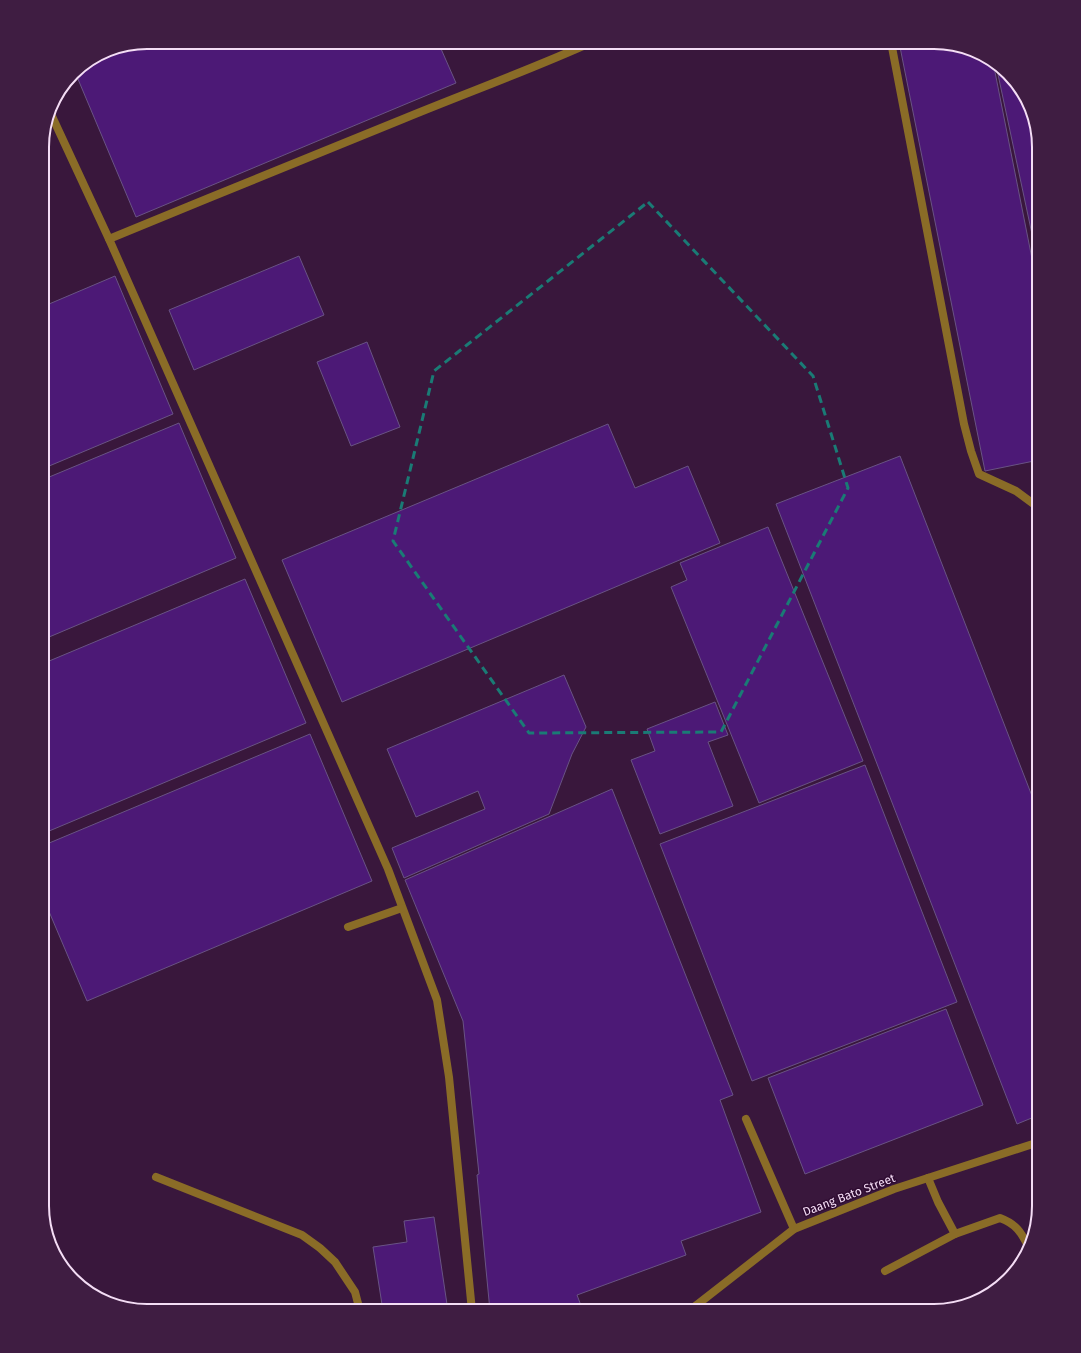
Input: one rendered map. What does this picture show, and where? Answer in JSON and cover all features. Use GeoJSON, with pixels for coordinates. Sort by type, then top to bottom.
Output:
{"type":"FeatureCollection","features":[{"type":"Feature","properties":{"kind":"street"},"geometry":{"type":"LineString","coordinates":[[109,239],[307,157],[543,64],[576,49]]}},
{"type":"Feature","properties":{"kind":"street"},"geometry":{"type":"LineString","coordinates":[[892,49],[964,424],[971,451],[979,474],[1016,491],[1032,503]]}},
{"type":"Feature","properties":{"kind":"street"},"geometry":{"type":"LineString","coordinates":[[53,119],[109,239],[388,869],[436,1000],[449,1077],[471,1304]]}},
{"type":"Feature","properties":{"kind":"street"},"geometry":{"type":"LineString","coordinates":[[348,927],[402,908]]}},
{"type":"Feature","properties":{"kind":"street"},"geometry":{"type":"LineString","coordinates":[[746,1119],[794,1230]]}},
{"type":"Feature","properties":{"kind":"street","name":"Daang Bato Street"},"geometry":{"type":"LineString","coordinates":[[698,1304],[794,1230],[894,1189],[1032,1144]]}},
{"type":"Feature","properties":{"kind":"street"},"geometry":{"type":"LineString","coordinates":[[156,1177],[302,1235],[320,1248],[335,1262],[356,1292],[359,1304]]}},
{"type":"Feature","properties":{"kind":"street"},"geometry":{"type":"LineString","coordinates":[[928,1178],[938,1202],[955,1234]]}},
{"type":"Feature","properties":{"kind":"street"},"geometry":{"type":"LineString","coordinates":[[885,1271],[955,1234],[1000,1218],[1011,1222],[1021,1233],[1026,1241]]}},
{"type":"Feature","properties":{"kind":"highlighted area"},"geometry":{"type":"Polygon","coordinates":[[[648,202],[813,376],[848,488],[721,732],[529,733],[393,541],[434,371],[648,202]]]}},
{"type":"Feature","properties":{"kind":"building"},"geometry":{"type":"Polygon","coordinates":[[[147,49],[441,49],[456,83],[136,217],[78,78],[87,69],[104,59],[128,51],[147,49]]]}},
{"type":"Feature","properties":{"kind":"building"},"geometry":{"type":"Polygon","coordinates":[[[900,49],[940,49],[953,51],[977,59],[994,69],[1032,259],[1032,461],[985,471],[900,49]]]}},
{"type":"Feature","properties":{"kind":"building"},"geometry":{"type":"Polygon","coordinates":[[[997,72],[1008,82],[1022,104],[1029,122],[1032,147],[1032,234],[997,72]]]}},
{"type":"Feature","properties":{"kind":"building"},"geometry":{"type":"Polygon","coordinates":[[[299,256],[324,315],[194,370],[169,310],[299,256]]]}},
{"type":"Feature","properties":{"kind":"building"},"geometry":{"type":"Polygon","coordinates":[[[115,276],[173,414],[49,466],[49,304],[115,276]]]}},
{"type":"Feature","properties":{"kind":"building"},"geometry":{"type":"Polygon","coordinates":[[[367,342],[400,427],[351,446],[317,362],[367,342]]]}},
{"type":"Feature","properties":{"kind":"building"},"geometry":{"type":"Polygon","coordinates":[[[179,423],[236,558],[49,637],[49,477],[179,423]]]}},
{"type":"Feature","properties":{"kind":"building"},"geometry":{"type":"Polygon","coordinates":[[[608,424],[635,488],[688,466],[720,543],[342,702],[282,560],[608,424]]]}},
{"type":"Feature","properties":{"kind":"building"},"geometry":{"type":"Polygon","coordinates":[[[900,456],[1032,796],[1032,1118],[1017,1124],[776,504],[900,456]]]}},
{"type":"Feature","properties":{"kind":"building"},"geometry":{"type":"Polygon","coordinates":[[[768,527],[863,761],[759,803],[671,587],[687,580],[680,563],[768,527]]]}},
{"type":"Feature","properties":{"kind":"building"},"geometry":{"type":"Polygon","coordinates":[[[245,579],[306,723],[49,831],[49,661],[245,579]]]}},
{"type":"Feature","properties":{"kind":"building"},"geometry":{"type":"Polygon","coordinates":[[[564,675],[586,727],[572,754],[549,814],[404,878],[392,848],[485,809],[478,791],[416,817],[387,749],[564,675]]]}},
{"type":"Feature","properties":{"kind":"building"},"geometry":{"type":"Polygon","coordinates":[[[715,702],[728,735],[708,742],[733,806],[660,834],[631,760],[655,751],[647,729],[715,702]]]}},
{"type":"Feature","properties":{"kind":"building"},"geometry":{"type":"Polygon","coordinates":[[[310,734],[372,881],[87,1001],[49,911],[49,843],[310,734]]]}},
{"type":"Feature","properties":{"kind":"building"},"geometry":{"type":"Polygon","coordinates":[[[865,765],[957,1002],[752,1081],[660,844],[865,765]]]}},
{"type":"Feature","properties":{"kind":"building"},"geometry":{"type":"Polygon","coordinates":[[[612,789],[733,1095],[720,1100],[761,1212],[681,1241],[686,1255],[577,1295],[580,1304],[489,1304],[477,1175],[479,1174],[463,1021],[405,880],[612,789]]]}},
{"type":"Feature","properties":{"kind":"building"},"geometry":{"type":"Polygon","coordinates":[[[946,1009],[983,1105],[805,1174],[768,1078],[946,1009]]]}},
{"type":"Feature","properties":{"kind":"building"},"geometry":{"type":"Polygon","coordinates":[[[434,1217],[447,1304],[382,1304],[373,1247],[407,1242],[404,1221],[434,1217]]]}}]}
